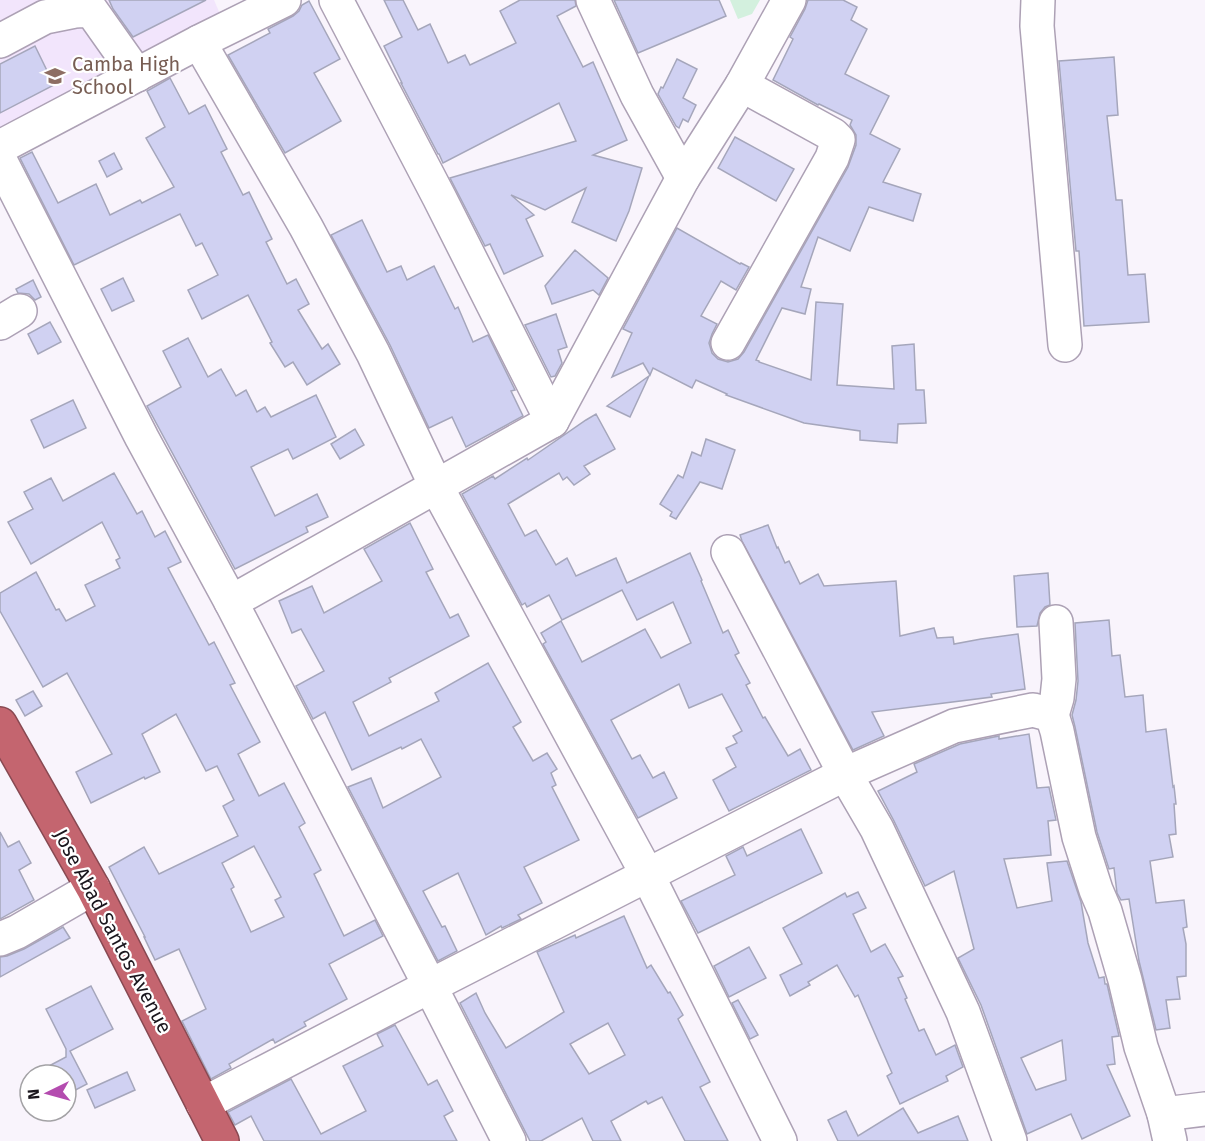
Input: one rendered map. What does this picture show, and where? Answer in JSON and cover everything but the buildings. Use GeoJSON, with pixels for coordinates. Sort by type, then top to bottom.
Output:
{"type":"FeatureCollection","features":[{"type":"Feature","properties":{"kind":"highway","name":"Jose Abad Santos Avenue"},"geometry":{"type":"LineString","coordinates":[[0,724],[93,888],[222,1141]]}},
{"type":"Feature","properties":{"kind":"street"},"geometry":{"type":"LineString","coordinates":[[0,147],[199,42],[245,9],[284,0]]}},
{"type":"Feature","properties":{"kind":"street"},"geometry":{"type":"LineString","coordinates":[[336,0],[552,421]]}},
{"type":"Feature","properties":{"kind":"street"},"geometry":{"type":"LineString","coordinates":[[593,0],[637,95],[683,178]]}},
{"type":"Feature","properties":{"kind":"street"},"geometry":{"type":"LineString","coordinates":[[231,602],[552,421],[683,178],[742,85],[789,0]]}},
{"type":"Feature","properties":{"kind":"street"},"geometry":{"type":"LineString","coordinates":[[1038,0],[1037,27],[1065,345]]}},
{"type":"Feature","properties":{"kind":"street"},"geometry":{"type":"LineString","coordinates":[[0,41],[45,17],[75,10],[91,10],[137,75]]}},
{"type":"Feature","properties":{"kind":"street"},"geometry":{"type":"LineString","coordinates":[[199,42],[306,227],[368,342],[436,486],[647,874],[780,1141]]}},
{"type":"Feature","properties":{"kind":"street"},"geometry":{"type":"LineString","coordinates":[[728,342],[832,158],[838,140],[833,135],[742,85]]}},
{"type":"Feature","properties":{"kind":"street"},"geometry":{"type":"LineString","coordinates":[[0,160],[142,438],[231,602],[509,1141]]}},
{"type":"Feature","properties":{"kind":"street"},"geometry":{"type":"LineString","coordinates":[[728,552],[845,774],[877,829],[963,1012],[1010,1141]]}},
{"type":"Feature","properties":{"kind":"street"},"geometry":{"type":"LineString","coordinates":[[1056,622],[1059,679],[1052,715],[1079,837],[1125,980],[1141,1047],[1167,1127],[1205,1109]]}},
{"type":"Feature","properties":{"kind":"street"},"geometry":{"type":"LineString","coordinates":[[203,1104],[845,774],[954,726],[1033,710],[1052,715]]}},
{"type":"Feature","properties":{"kind":"street"},"geometry":{"type":"LineString","coordinates":[[0,939],[17,932],[93,888]]}},
{"type":"Feature","properties":{"kind":"shaded area","name":"Camba High School"},"geometry":{"type":"Polygon","coordinates":[[[0,0],[214,0],[220,14],[0,137],[0,0]]]}},
{"type":"Feature","properties":{"kind":"green space"},"geometry":{"type":"Polygon","coordinates":[[[730,0],[760,0],[752,14],[738,19],[730,0]]]}},
{"type":"Feature","properties":{"kind":"place","name":"Camba High School"},"geometry":{"type":"Point","coordinates":[55,76]}}]}
